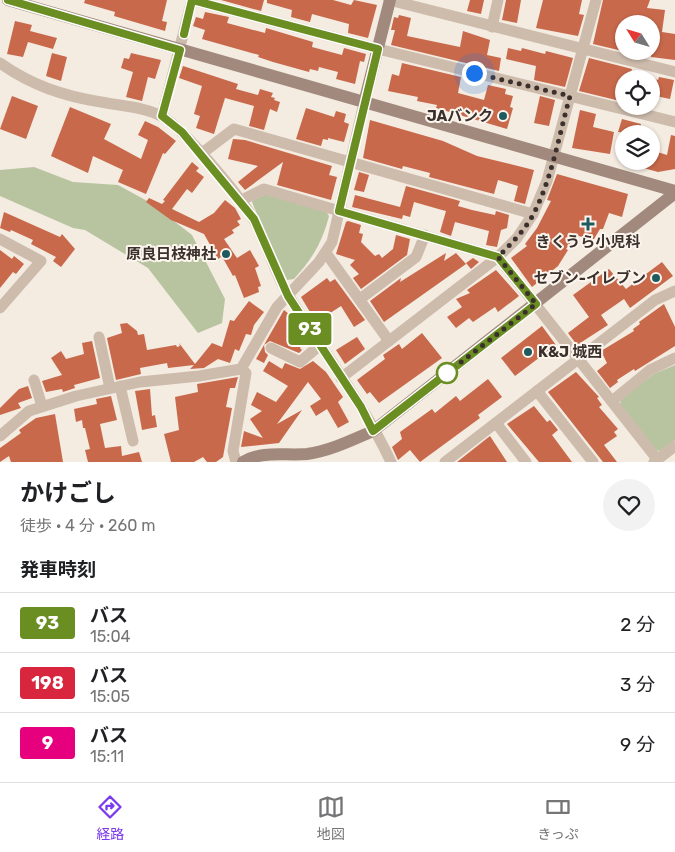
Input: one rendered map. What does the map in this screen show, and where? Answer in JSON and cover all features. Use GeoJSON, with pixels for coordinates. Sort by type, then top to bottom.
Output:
{"type":"FeatureCollection","features":[{"type":"Feature","properties":{"kind":"street"},"geometry":{"type":"LineString","coordinates":[[8,0],[675,192]]}},
{"type":"Feature","properties":{"kind":"street"},"geometry":{"type":"LineString","coordinates":[[162,116],[192,0],[378,49],[675,122]]}},
{"type":"Feature","properties":{"kind":"street"},"geometry":{"type":"LineString","coordinates":[[0,436],[29,411],[42,406],[115,387],[167,378],[199,376],[241,368],[277,307],[326,253],[332,242],[389,0],[675,72]]}},
{"type":"Feature","properties":{"kind":"street"},"geometry":{"type":"LineString","coordinates":[[492,27],[498,0]]}},
{"type":"Feature","properties":{"kind":"street"},"geometry":{"type":"LineString","coordinates":[[341,378],[498,257],[517,238],[533,214],[547,181],[596,0]]}},
{"type":"Feature","properties":{"kind":"street"},"geometry":{"type":"LineString","coordinates":[[0,62],[14,72],[48,90],[68,96],[142,109],[162,116],[182,132],[240,201],[257,226],[288,296],[361,407],[391,462]]}},
{"type":"Feature","properties":{"kind":"street"},"geometry":{"type":"LineString","coordinates":[[201,154],[234,129],[533,214]]}},
{"type":"Feature","properties":{"kind":"street"},"geometry":{"type":"LineString","coordinates":[[240,201],[264,189],[498,257],[612,401],[656,461],[675,446]]}},
{"type":"Feature","properties":{"kind":"street"},"geometry":{"type":"LineString","coordinates":[[243,462],[264,454],[308,454],[327,449],[373,431],[536,304],[675,192]]}},
{"type":"Feature","properties":{"kind":"street"},"geometry":{"type":"LineString","coordinates":[[360,299],[416,257],[425,236]]}},
{"type":"Feature","properties":{"kind":"street"},"geometry":{"type":"LineString","coordinates":[[0,239],[41,261],[0,308]]}},
{"type":"Feature","properties":{"kind":"street"},"geometry":{"type":"LineString","coordinates":[[326,253],[389,341]]}},
{"type":"Feature","properties":{"kind":"street"},"geometry":{"type":"LineString","coordinates":[[448,461],[655,300],[675,291]]}},
{"type":"Feature","properties":{"kind":"street"},"geometry":{"type":"LineString","coordinates":[[99,337],[133,441]]}},
{"type":"Feature","properties":{"kind":"street"},"geometry":{"type":"LineString","coordinates":[[271,348],[300,362],[320,345]]}},
{"type":"Feature","properties":{"kind":"street"},"geometry":{"type":"LineString","coordinates":[[612,401],[650,370],[675,358]]}},
{"type":"Feature","properties":{"kind":"street"},"geometry":{"type":"LineString","coordinates":[[236,462],[233,451],[246,373],[241,368]]}},
{"type":"Feature","properties":{"kind":"street"},"geometry":{"type":"LineString","coordinates":[[34,380],[42,406]]}},
{"type":"Feature","properties":{"kind":"street"},"geometry":{"type":"LineString","coordinates":[[537,391],[593,462]]}},
{"type":"Feature","properties":{"kind":"street"},"geometry":{"type":"LineString","coordinates":[[496,423],[526,462]]}},
{"type":"Feature","properties":{"kind":"green space"},"geometry":{"type":"Polygon","coordinates":[[[34,167],[73,182],[118,185],[149,202],[192,235],[225,299],[222,323],[198,333],[148,268],[85,230],[73,228],[0,196],[0,170],[34,167]]]}},
{"type":"Feature","properties":{"kind":"green space"},"geometry":{"type":"Polygon","coordinates":[[[266,194],[326,211],[329,216],[316,250],[294,279],[287,280],[253,205],[252,201],[266,194]]]}},
{"type":"Feature","properties":{"kind":"green space"},"geometry":{"type":"Polygon","coordinates":[[[675,365],[675,440],[660,451],[654,450],[620,405],[621,399],[654,374],[675,365]]]}},
{"type":"Feature","properties":{"kind":"building"},"geometry":{"type":"Polygon","coordinates":[[[85,0],[167,0],[162,21],[167,22],[165,31],[114,16],[115,12],[84,3],[85,0]]]}},
{"type":"Feature","properties":{"kind":"building"},"geometry":{"type":"Polygon","coordinates":[[[221,0],[264,0],[261,11],[221,0]]]}},
{"type":"Feature","properties":{"kind":"building"},"geometry":{"type":"Polygon","coordinates":[[[267,0],[333,0],[351,5],[354,0],[377,5],[368,38],[348,33],[349,24],[312,14],[310,22],[291,17],[292,10],[267,3],[267,0]]]}},
{"type":"Feature","properties":{"kind":"building"},"geometry":{"type":"Polygon","coordinates":[[[470,0],[484,0],[481,14],[467,11],[470,0]]]}},
{"type":"Feature","properties":{"kind":"building"},"geometry":{"type":"Polygon","coordinates":[[[506,0],[521,0],[517,23],[502,20],[506,0]]]}},
{"type":"Feature","properties":{"kind":"building"},"geometry":{"type":"Polygon","coordinates":[[[543,0],[582,0],[579,14],[584,15],[578,36],[536,28],[543,0]]]}},
{"type":"Feature","properties":{"kind":"building"},"geometry":{"type":"Polygon","coordinates":[[[603,0],[650,0],[647,8],[665,10],[662,32],[675,34],[675,60],[660,58],[660,15],[615,15],[615,49],[593,44],[603,0]]]}},
{"type":"Feature","properties":{"kind":"building"},"geometry":{"type":"Polygon","coordinates":[[[205,12],[229,17],[227,23],[265,33],[266,28],[313,42],[312,47],[342,55],[344,48],[366,54],[364,62],[360,61],[355,84],[336,79],[338,72],[319,67],[318,71],[310,69],[309,72],[273,62],[258,57],[259,55],[202,39],[205,30],[193,26],[196,17],[203,19],[205,12]]]}},
{"type":"Feature","properties":{"kind":"building"},"geometry":{"type":"Polygon","coordinates":[[[399,15],[411,18],[407,36],[460,47],[463,31],[490,40],[487,55],[501,58],[499,71],[391,45],[395,30],[391,30],[394,17],[398,18],[399,15]]]}},
{"type":"Feature","properties":{"kind":"building"},"geometry":{"type":"Polygon","coordinates":[[[15,21],[32,25],[30,31],[57,38],[53,49],[28,42],[23,57],[7,54],[15,21]]]}},
{"type":"Feature","properties":{"kind":"building"},"geometry":{"type":"Polygon","coordinates":[[[508,48],[521,51],[522,48],[545,54],[546,51],[573,58],[565,87],[534,80],[536,66],[506,59],[508,48]]]}},
{"type":"Feature","properties":{"kind":"building"},"geometry":{"type":"Polygon","coordinates":[[[52,53],[67,57],[61,81],[46,76],[52,53]]]}},
{"type":"Feature","properties":{"kind":"building"},"geometry":{"type":"Polygon","coordinates":[[[131,53],[161,60],[155,79],[148,77],[142,101],[126,97],[133,72],[121,68],[124,58],[129,59],[131,53]]]}},
{"type":"Feature","properties":{"kind":"building"},"geometry":{"type":"Polygon","coordinates":[[[589,58],[632,69],[615,70],[615,100],[579,91],[589,58]]]}},
{"type":"Feature","properties":{"kind":"building"},"geometry":{"type":"Polygon","coordinates":[[[402,63],[461,77],[458,93],[484,100],[488,85],[506,89],[505,94],[513,96],[510,107],[513,108],[507,129],[436,108],[437,105],[417,101],[418,97],[388,91],[392,74],[399,76],[402,63]]]}},
{"type":"Feature","properties":{"kind":"building"},"geometry":{"type":"Polygon","coordinates":[[[183,66],[238,84],[236,89],[258,95],[260,89],[273,93],[271,97],[280,102],[277,112],[270,109],[264,130],[249,126],[254,106],[225,98],[214,134],[196,128],[200,116],[194,114],[202,86],[179,78],[183,66]]]}},
{"type":"Feature","properties":{"kind":"building"},"geometry":{"type":"Polygon","coordinates":[[[660,77],[674,80],[670,99],[660,97],[660,77]]]}},
{"type":"Feature","properties":{"kind":"building"},"geometry":{"type":"Polygon","coordinates":[[[12,96],[38,106],[26,139],[0,129],[12,96]]]}},
{"type":"Feature","properties":{"kind":"building"},"geometry":{"type":"Polygon","coordinates":[[[540,96],[555,100],[549,126],[534,123],[540,96]]]}},
{"type":"Feature","properties":{"kind":"building"},"geometry":{"type":"Polygon","coordinates":[[[70,107],[111,124],[104,139],[141,159],[148,140],[138,135],[145,121],[158,127],[176,141],[165,154],[163,153],[146,194],[118,182],[123,170],[93,156],[88,173],[51,156],[70,107]]]}},
{"type":"Feature","properties":{"kind":"building"},"geometry":{"type":"Polygon","coordinates":[[[306,108],[334,117],[336,111],[346,114],[344,122],[349,124],[344,142],[328,138],[328,140],[323,139],[321,146],[296,139],[306,108]]]}},
{"type":"Feature","properties":{"kind":"building"},"geometry":{"type":"Polygon","coordinates":[[[580,110],[596,114],[593,127],[614,132],[610,154],[572,148],[580,110]]]}},
{"type":"Feature","properties":{"kind":"building"},"geometry":{"type":"Polygon","coordinates":[[[622,119],[641,124],[641,125],[620,125],[622,119]]]}},
{"type":"Feature","properties":{"kind":"building"},"geometry":{"type":"Polygon","coordinates":[[[370,120],[443,141],[477,156],[534,170],[525,204],[514,201],[518,186],[498,180],[494,194],[429,177],[430,173],[403,166],[402,169],[363,158],[370,120]]]}},
{"type":"Feature","properties":{"kind":"building"},"geometry":{"type":"Polygon","coordinates":[[[671,135],[675,136],[675,169],[658,172],[651,170],[660,170],[660,153],[667,155],[671,135]]]}},
{"type":"Feature","properties":{"kind":"building"},"geometry":{"type":"Polygon","coordinates":[[[233,139],[245,140],[332,166],[329,175],[337,177],[331,200],[277,185],[283,162],[245,190],[238,182],[258,166],[228,159],[233,139]]]}},
{"type":"Feature","properties":{"kind":"building"},"geometry":{"type":"Polygon","coordinates":[[[192,162],[199,168],[196,171],[204,177],[192,193],[187,189],[172,209],[199,222],[214,213],[225,200],[235,208],[241,219],[237,221],[240,225],[232,230],[234,233],[224,239],[237,258],[250,250],[259,266],[255,268],[261,286],[258,287],[259,292],[244,298],[235,275],[233,276],[221,257],[218,259],[204,234],[171,220],[146,202],[149,198],[162,204],[165,201],[163,200],[192,162]]]}},
{"type":"Feature","properties":{"kind":"building"},"geometry":{"type":"Polygon","coordinates":[[[359,172],[369,175],[364,192],[354,190],[359,172]]]}},
{"type":"Feature","properties":{"kind":"building"},"geometry":{"type":"Polygon","coordinates":[[[557,174],[628,194],[622,217],[609,213],[603,229],[600,229],[594,239],[590,240],[576,235],[566,249],[568,250],[558,266],[532,287],[511,258],[527,246],[525,244],[537,228],[551,201],[547,200],[557,174]]]}},
{"type":"Feature","properties":{"kind":"building"},"geometry":{"type":"Polygon","coordinates":[[[406,186],[460,201],[458,206],[472,210],[495,215],[496,211],[509,215],[507,228],[501,230],[497,247],[486,245],[489,231],[455,222],[451,236],[440,232],[446,211],[414,202],[410,217],[403,215],[402,219],[352,207],[355,195],[400,207],[406,186]]]}},
{"type":"Feature","properties":{"kind":"building"},"geometry":{"type":"Polygon","coordinates":[[[4,212],[60,237],[62,234],[75,249],[61,267],[53,261],[56,257],[31,244],[33,240],[11,230],[10,232],[0,228],[4,212]]]}},
{"type":"Feature","properties":{"kind":"building"},"geometry":{"type":"Polygon","coordinates":[[[346,222],[361,225],[359,233],[363,234],[361,242],[375,256],[379,254],[382,258],[393,249],[396,235],[410,239],[407,255],[361,289],[353,278],[359,274],[350,265],[355,260],[336,254],[346,222]]]}},
{"type":"Feature","properties":{"kind":"building"},"geometry":{"type":"Polygon","coordinates":[[[0,250],[12,259],[14,256],[24,264],[16,274],[13,272],[0,288],[0,250]]]}},
{"type":"Feature","properties":{"kind":"building"},"geometry":{"type":"Polygon","coordinates":[[[446,253],[444,261],[456,253],[466,264],[384,322],[370,301],[401,278],[400,282],[446,253]]]}},
{"type":"Feature","properties":{"kind":"building"},"geometry":{"type":"Polygon","coordinates":[[[473,258],[479,262],[471,269],[466,263],[473,258]]]}},
{"type":"Feature","properties":{"kind":"building"},"geometry":{"type":"Polygon","coordinates":[[[662,262],[673,276],[630,308],[624,299],[601,315],[608,325],[577,345],[568,333],[589,317],[573,295],[609,269],[626,289],[662,262]]]}},
{"type":"Feature","properties":{"kind":"building"},"geometry":{"type":"Polygon","coordinates":[[[496,270],[519,296],[498,312],[495,307],[473,322],[469,318],[456,328],[447,317],[462,307],[456,299],[470,293],[467,290],[496,270]]]}},
{"type":"Feature","properties":{"kind":"building"},"geometry":{"type":"Polygon","coordinates":[[[327,278],[330,282],[335,279],[365,320],[354,327],[341,306],[318,321],[313,317],[301,297],[327,278]]]}},
{"type":"Feature","properties":{"kind":"building"},"geometry":{"type":"Polygon","coordinates":[[[249,301],[264,312],[254,325],[251,335],[246,334],[239,351],[235,349],[230,363],[218,359],[204,368],[190,369],[194,365],[168,368],[167,363],[140,368],[141,374],[116,380],[107,338],[122,333],[120,324],[127,323],[137,331],[138,335],[144,334],[147,350],[176,345],[177,347],[180,346],[179,343],[195,364],[212,343],[222,347],[230,320],[234,321],[249,301]]]}},
{"type":"Feature","properties":{"kind":"building"},"geometry":{"type":"Polygon","coordinates":[[[664,304],[675,327],[675,346],[635,371],[634,369],[617,380],[618,382],[610,388],[597,371],[607,363],[601,351],[634,331],[633,329],[640,324],[639,322],[664,304]]]}},
{"type":"Feature","properties":{"kind":"building"},"geometry":{"type":"Polygon","coordinates":[[[284,310],[295,319],[303,334],[297,341],[302,345],[300,348],[302,350],[299,353],[270,341],[264,345],[284,310]]]}},
{"type":"Feature","properties":{"kind":"building","name":"K&J 城西"},"geometry":{"type":"Polygon","coordinates":[[[542,326],[556,345],[515,376],[501,358],[542,326]]]}},
{"type":"Feature","properties":{"kind":"building"},"geometry":{"type":"Polygon","coordinates":[[[422,333],[442,358],[379,403],[370,392],[367,394],[357,380],[385,359],[383,355],[399,344],[402,349],[422,333]]]}},
{"type":"Feature","properties":{"kind":"building"},"geometry":{"type":"Polygon","coordinates":[[[357,337],[365,349],[345,364],[336,350],[357,337]]]}},
{"type":"Feature","properties":{"kind":"building"},"geometry":{"type":"Polygon","coordinates":[[[92,341],[100,378],[74,385],[75,388],[63,392],[62,389],[46,392],[42,381],[62,375],[51,358],[61,351],[66,359],[84,354],[82,343],[92,341]]]}},
{"type":"Feature","properties":{"kind":"building"},"geometry":{"type":"Polygon","coordinates":[[[264,345],[265,352],[268,355],[264,363],[256,359],[264,345]]]}},
{"type":"Feature","properties":{"kind":"building"},"geometry":{"type":"Polygon","coordinates":[[[269,361],[282,369],[285,363],[300,369],[313,361],[326,372],[343,397],[338,402],[349,422],[338,428],[327,409],[316,416],[310,406],[321,399],[308,382],[277,424],[302,410],[279,443],[241,447],[244,431],[263,438],[250,419],[262,411],[251,405],[257,392],[276,402],[288,386],[263,371],[269,361]]]}},
{"type":"Feature","properties":{"kind":"building"},"geometry":{"type":"Polygon","coordinates":[[[576,372],[599,397],[597,398],[602,405],[599,407],[618,429],[614,432],[617,436],[604,445],[617,462],[603,462],[548,392],[576,372]]]}},
{"type":"Feature","properties":{"kind":"building"},"geometry":{"type":"Polygon","coordinates":[[[238,377],[235,388],[230,388],[226,407],[232,408],[223,457],[216,462],[207,462],[203,457],[194,462],[171,462],[164,434],[179,430],[175,397],[198,392],[197,384],[238,377]]]}},
{"type":"Feature","properties":{"kind":"building"},"geometry":{"type":"Polygon","coordinates":[[[488,379],[502,397],[478,415],[480,418],[420,462],[410,450],[398,460],[392,447],[402,439],[400,432],[432,409],[435,413],[456,396],[460,401],[488,379]]]}},
{"type":"Feature","properties":{"kind":"building"},"geometry":{"type":"Polygon","coordinates":[[[28,386],[32,398],[18,403],[21,408],[0,415],[0,408],[19,389],[28,386]]]}},
{"type":"Feature","properties":{"kind":"building"},"geometry":{"type":"Polygon","coordinates":[[[150,389],[152,416],[155,415],[157,427],[142,430],[135,391],[150,389]]]}},
{"type":"Feature","properties":{"kind":"building"},"geometry":{"type":"Polygon","coordinates":[[[111,396],[117,420],[100,424],[105,448],[121,446],[122,456],[139,452],[142,462],[88,462],[85,450],[90,449],[85,428],[83,428],[82,420],[76,422],[74,409],[97,404],[96,399],[111,396]]]}},
{"type":"Feature","properties":{"kind":"building"},"geometry":{"type":"Polygon","coordinates":[[[534,406],[547,422],[550,420],[558,430],[552,435],[572,462],[539,462],[507,424],[534,406]]]}},
{"type":"Feature","properties":{"kind":"building"},"geometry":{"type":"Polygon","coordinates":[[[55,414],[63,462],[11,462],[9,456],[0,462],[0,448],[21,433],[19,430],[36,418],[55,414]]]}},
{"type":"Feature","properties":{"kind":"building"},"geometry":{"type":"Polygon","coordinates":[[[490,436],[507,462],[457,462],[490,436]]]}},
{"type":"Feature","properties":{"kind":"bus line","name":"93"},"geometry":{"type":"LineString","coordinates":[[8,0],[180,50],[162,116],[182,132],[254,219],[288,296],[361,407],[373,431],[536,304],[498,257],[339,211],[378,49],[192,0],[184,34]]}},
{"type":"Feature","properties":{"kind":"place","name":"JAバンク"},"geometry":{"type":"Point","coordinates":[503,116]}},
{"type":"Feature","properties":{"kind":"place","name":"きくうら小児科"},"geometry":{"type":"Point","coordinates":[588,224]}},
{"type":"Feature","properties":{"kind":"place","name":"原良日枝神社"},"geometry":{"type":"Point","coordinates":[226,254]}},
{"type":"Feature","properties":{"kind":"place","name":"セブン-イレブン"},"geometry":{"type":"Point","coordinates":[656,278]}},
{"type":"Feature","properties":{"kind":"place","name":"K&J 城西"},"geometry":{"type":"Point","coordinates":[528,352]}},
{"type":"Feature","properties":{"kind":"route"},"geometry":{"type":"LineString","coordinates":[[447,373],[536,304],[498,257],[517,238],[533,214],[547,181],[570,96],[474,73]]}}]}
